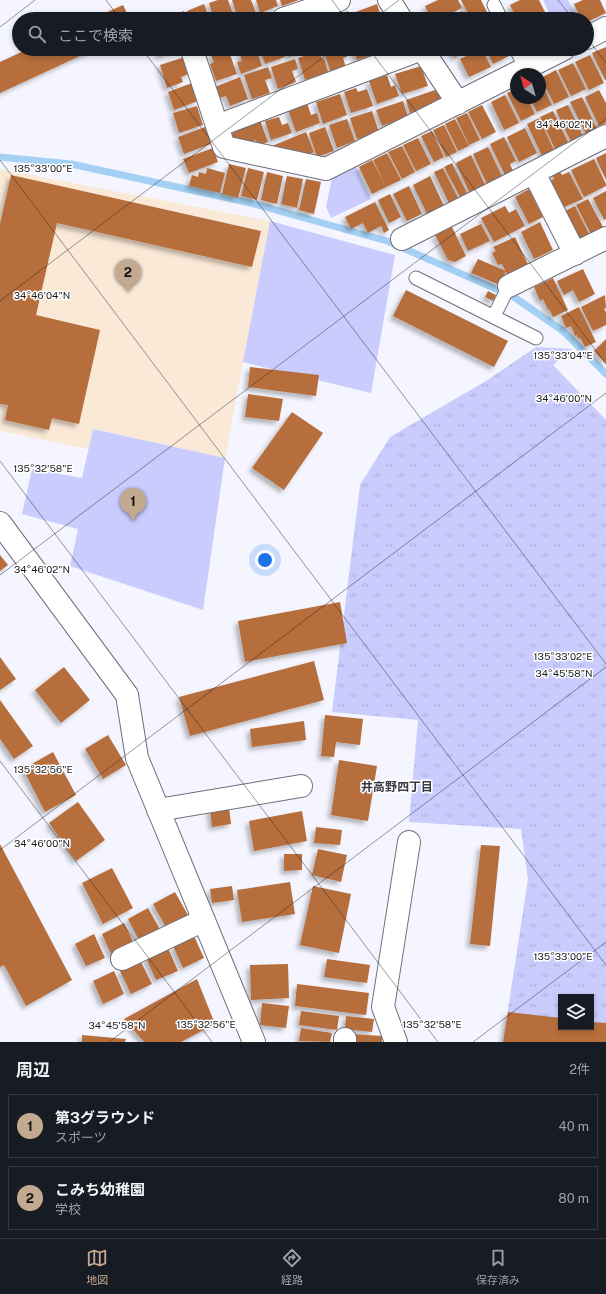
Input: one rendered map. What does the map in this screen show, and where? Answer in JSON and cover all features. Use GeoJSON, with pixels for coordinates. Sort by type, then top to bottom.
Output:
{"type":"FeatureCollection","features":[{"type":"Feature","properties":{"kind":"street"},"geometry":{"type":"LineString","coordinates":[[304,12],[339,0]]}},
{"type":"Feature","properties":{"kind":"street"},"geometry":{"type":"LineString","coordinates":[[389,0],[397,12]]}},
{"type":"Feature","properties":{"kind":"street"},"geometry":{"type":"LineString","coordinates":[[594,34],[606,28]]}},
{"type":"Feature","properties":{"kind":"street"},"geometry":{"type":"LineString","coordinates":[[194,56],[224,147],[326,169],[510,77]]}},
{"type":"Feature","properties":{"kind":"street"},"geometry":{"type":"LineString","coordinates":[[217,126],[403,56]]}},
{"type":"Feature","properties":{"kind":"street"},"geometry":{"type":"LineString","coordinates":[[427,56],[458,103]]}},
{"type":"Feature","properties":{"kind":"street"},"geometry":{"type":"LineString","coordinates":[[528,68],[551,56]]}},
{"type":"Feature","properties":{"kind":"street"},"geometry":{"type":"LineString","coordinates":[[402,239],[606,136]]}},
{"type":"Feature","properties":{"kind":"street"},"geometry":{"type":"LineString","coordinates":[[534,173],[575,254]]}},
{"type":"Feature","properties":{"kind":"street"},"geometry":{"type":"LineString","coordinates":[[509,286],[606,238]]}},
{"type":"Feature","properties":{"kind":"street"},"geometry":{"type":"LineString","coordinates":[[0,523],[126,695],[137,758],[254,1042]]}},
{"type":"Feature","properties":{"kind":"street"},"geometry":{"type":"LineString","coordinates":[[158,810],[301,786]]}},
{"type":"Feature","properties":{"kind":"street"},"geometry":{"type":"LineString","coordinates":[[396,1042],[382,1007],[409,842]]}},
{"type":"Feature","properties":{"kind":"street"},"geometry":{"type":"LineString","coordinates":[[122,959],[204,920]]}},
{"type":"Feature","properties":{"kind":"lane"},"geometry":{"type":"LineString","coordinates":[[494,5],[498,12]]}},
{"type":"Feature","properties":{"kind":"lane"},"geometry":{"type":"LineString","coordinates":[[520,56],[526,68]]}},
{"type":"Feature","properties":{"kind":"lane"},"geometry":{"type":"LineString","coordinates":[[416,278],[536,338]]}},
{"type":"Feature","properties":{"kind":"lane"},"geometry":{"type":"LineString","coordinates":[[494,316],[509,286]]}},
{"type":"Feature","properties":{"kind":"shaded area"},"geometry":{"type":"Polygon","coordinates":[[[0,169],[270,221],[225,458],[94,429],[88,449],[0,431],[0,169]]]}},
{"type":"Feature","properties":{"kind":"green space"},"geometry":{"type":"Polygon","coordinates":[[[543,0],[568,0],[574,12],[549,12],[543,0]]]}},
{"type":"Feature","properties":{"kind":"green space"},"geometry":{"type":"Polygon","coordinates":[[[356,167],[371,199],[331,218],[326,207],[332,178],[356,167]]]}},
{"type":"Feature","properties":{"kind":"green space"},"geometry":{"type":"Polygon","coordinates":[[[270,221],[395,255],[371,393],[243,362],[270,221]]]}},
{"type":"Feature","properties":{"kind":"green space"},"geometry":{"type":"Polygon","coordinates":[[[536,347],[572,349],[553,365],[606,420],[606,1042],[503,1042],[528,879],[521,829],[409,822],[418,720],[332,712],[360,485],[390,437],[486,381],[536,347]]]}},
{"type":"Feature","properties":{"kind":"green space"},"geometry":{"type":"Polygon","coordinates":[[[93,429],[225,458],[203,610],[70,566],[78,529],[22,514],[32,469],[82,478],[93,429]]]}},
{"type":"Feature","properties":{"kind":"building"},"geometry":{"type":"Polygon","coordinates":[[[218,0],[228,0],[232,12],[212,12],[209,3],[218,0]]]}},
{"type":"Feature","properties":{"kind":"building"},"geometry":{"type":"Polygon","coordinates":[[[232,0],[251,0],[256,12],[236,12],[232,0]]]}},
{"type":"Feature","properties":{"kind":"building"},"geometry":{"type":"Polygon","coordinates":[[[256,0],[276,0],[278,6],[260,12],[256,0]]]}},
{"type":"Feature","properties":{"kind":"building"},"geometry":{"type":"Polygon","coordinates":[[[280,0],[299,0],[282,6],[280,0]]]}},
{"type":"Feature","properties":{"kind":"building"},"geometry":{"type":"Polygon","coordinates":[[[438,0],[458,0],[462,8],[454,12],[428,12],[425,6],[438,0]]]}},
{"type":"Feature","properties":{"kind":"building"},"geometry":{"type":"Polygon","coordinates":[[[461,0],[481,0],[487,12],[467,12],[461,0]]]}},
{"type":"Feature","properties":{"kind":"building"},"geometry":{"type":"Polygon","coordinates":[[[520,0],[539,0],[545,12],[514,12],[510,5],[520,0]]]}},
{"type":"Feature","properties":{"kind":"building"},"geometry":{"type":"Polygon","coordinates":[[[583,0],[600,0],[606,13],[594,19],[594,12],[578,12],[574,4],[583,0]]]}},
{"type":"Feature","properties":{"kind":"building"},"geometry":{"type":"Polygon","coordinates":[[[204,4],[207,12],[187,12],[204,4]]]}},
{"type":"Feature","properties":{"kind":"building"},"geometry":{"type":"Polygon","coordinates":[[[377,4],[380,12],[356,12],[377,4]]]}},
{"type":"Feature","properties":{"kind":"building"},"geometry":{"type":"Polygon","coordinates":[[[123,5],[126,12],[108,12],[123,5]]]}},
{"type":"Feature","properties":{"kind":"building"},"geometry":{"type":"Polygon","coordinates":[[[606,47],[606,80],[593,56],[594,52],[606,47]]]}},
{"type":"Feature","properties":{"kind":"building"},"geometry":{"type":"Polygon","coordinates":[[[13,56],[80,56],[0,93],[0,62],[13,56]]]}},
{"type":"Feature","properties":{"kind":"building"},"geometry":{"type":"Polygon","coordinates":[[[211,56],[231,56],[237,74],[216,81],[210,64],[214,62],[211,56]]]}},
{"type":"Feature","properties":{"kind":"building"},"geometry":{"type":"Polygon","coordinates":[[[240,56],[258,56],[262,66],[241,74],[237,62],[242,61],[240,56]]]}},
{"type":"Feature","properties":{"kind":"building"},"geometry":{"type":"Polygon","coordinates":[[[262,56],[285,56],[285,57],[265,64],[262,56]]]}},
{"type":"Feature","properties":{"kind":"building"},"geometry":{"type":"Polygon","coordinates":[[[304,56],[321,56],[322,59],[324,58],[328,72],[305,80],[298,58],[304,56]]]}},
{"type":"Feature","properties":{"kind":"building"},"geometry":{"type":"Polygon","coordinates":[[[325,56],[347,56],[343,58],[346,68],[331,73],[325,56]]]}},
{"type":"Feature","properties":{"kind":"building"},"geometry":{"type":"Polygon","coordinates":[[[356,56],[369,56],[357,60],[356,56]]]}},
{"type":"Feature","properties":{"kind":"building"},"geometry":{"type":"Polygon","coordinates":[[[466,56],[486,56],[491,67],[469,77],[460,59],[466,56]]]}},
{"type":"Feature","properties":{"kind":"building"},"geometry":{"type":"Polygon","coordinates":[[[489,56],[509,56],[493,64],[489,56]]]}},
{"type":"Feature","properties":{"kind":"building"},"geometry":{"type":"Polygon","coordinates":[[[590,56],[604,83],[589,90],[575,62],[590,56]]]}},
{"type":"Feature","properties":{"kind":"building"},"geometry":{"type":"Polygon","coordinates":[[[185,57],[191,73],[181,77],[183,82],[167,88],[160,65],[185,57]]]}},
{"type":"Feature","properties":{"kind":"building"},"geometry":{"type":"Polygon","coordinates":[[[295,59],[298,69],[292,71],[296,82],[278,89],[271,67],[295,59]]]}},
{"type":"Feature","properties":{"kind":"building"},"geometry":{"type":"Polygon","coordinates":[[[573,63],[586,89],[571,96],[558,70],[573,63]]]}},
{"type":"Feature","properties":{"kind":"building"},"geometry":{"type":"Polygon","coordinates":[[[421,66],[428,86],[402,94],[395,74],[421,66]]]}},
{"type":"Feature","properties":{"kind":"building"},"geometry":{"type":"Polygon","coordinates":[[[268,67],[272,78],[265,80],[270,93],[252,99],[244,75],[268,67]]]}},
{"type":"Feature","properties":{"kind":"building"},"geometry":{"type":"Polygon","coordinates":[[[556,70],[569,97],[554,104],[546,88],[546,75],[556,70]]]}},
{"type":"Feature","properties":{"kind":"building"},"geometry":{"type":"Polygon","coordinates":[[[387,75],[391,87],[395,85],[399,96],[377,104],[369,81],[387,75]]]}},
{"type":"Feature","properties":{"kind":"building"},"geometry":{"type":"Polygon","coordinates":[[[240,77],[248,99],[230,106],[226,96],[219,98],[215,87],[240,77]]]}},
{"type":"Feature","properties":{"kind":"building"},"geometry":{"type":"Polygon","coordinates":[[[192,83],[198,101],[174,110],[168,92],[192,83]]]}},
{"type":"Feature","properties":{"kind":"building"},"geometry":{"type":"Polygon","coordinates":[[[356,88],[358,92],[367,89],[373,106],[351,113],[344,92],[356,88]]]}},
{"type":"Feature","properties":{"kind":"building"},"geometry":{"type":"Polygon","coordinates":[[[438,89],[442,99],[432,102],[433,105],[410,113],[406,100],[438,89]]]}},
{"type":"Feature","properties":{"kind":"building"},"geometry":{"type":"Polygon","coordinates":[[[599,90],[606,103],[606,123],[599,126],[585,97],[599,90]]]}},
{"type":"Feature","properties":{"kind":"building"},"geometry":{"type":"Polygon","coordinates":[[[510,92],[510,99],[507,93],[510,92]]]}},
{"type":"Feature","properties":{"kind":"building"},"geometry":{"type":"Polygon","coordinates":[[[546,92],[552,105],[537,112],[533,104],[546,104],[546,92]]]}},
{"type":"Feature","properties":{"kind":"building"},"geometry":{"type":"Polygon","coordinates":[[[340,94],[347,115],[323,124],[316,102],[340,94]]]}},
{"type":"Feature","properties":{"kind":"building"},"geometry":{"type":"Polygon","coordinates":[[[505,95],[519,123],[504,130],[491,102],[505,95]]]}},
{"type":"Feature","properties":{"kind":"building"},"geometry":{"type":"Polygon","coordinates":[[[582,97],[597,129],[586,134],[570,102],[582,97]]]}},
{"type":"Feature","properties":{"kind":"building"},"geometry":{"type":"Polygon","coordinates":[[[403,101],[408,117],[382,126],[376,110],[403,101]]]}},
{"type":"Feature","properties":{"kind":"building"},"geometry":{"type":"Polygon","coordinates":[[[307,103],[311,115],[317,113],[320,123],[296,132],[288,110],[307,103]]]}},
{"type":"Feature","properties":{"kind":"building"},"geometry":{"type":"Polygon","coordinates":[[[512,104],[530,104],[535,114],[521,121],[512,104]]]}},
{"type":"Feature","properties":{"kind":"building"},"geometry":{"type":"Polygon","coordinates":[[[482,105],[496,132],[482,139],[468,112],[482,105]]]}},
{"type":"Feature","properties":{"kind":"building"},"geometry":{"type":"Polygon","coordinates":[[[568,105],[583,136],[571,142],[556,110],[568,105]]]}},
{"type":"Feature","properties":{"kind":"building"},"geometry":{"type":"Polygon","coordinates":[[[197,106],[203,125],[179,133],[173,113],[197,106]]]}},
{"type":"Feature","properties":{"kind":"building"},"geometry":{"type":"Polygon","coordinates":[[[372,111],[379,132],[357,139],[350,118],[372,111]]]}},
{"type":"Feature","properties":{"kind":"building"},"geometry":{"type":"Polygon","coordinates":[[[553,111],[568,142],[555,149],[540,117],[553,111]]]}},
{"type":"Feature","properties":{"kind":"building"},"geometry":{"type":"Polygon","coordinates":[[[467,113],[480,140],[469,145],[456,118],[467,113]]]}},
{"type":"Feature","properties":{"kind":"building"},"geometry":{"type":"Polygon","coordinates":[[[279,117],[282,125],[288,123],[292,133],[271,140],[265,121],[279,117]]]}},
{"type":"Feature","properties":{"kind":"building"},"geometry":{"type":"Polygon","coordinates":[[[539,118],[554,150],[542,156],[527,124],[539,118]]]}},
{"type":"Feature","properties":{"kind":"building"},"geometry":{"type":"Polygon","coordinates":[[[347,119],[355,141],[337,148],[329,125],[347,119]]]}},
{"type":"Feature","properties":{"kind":"building"},"geometry":{"type":"Polygon","coordinates":[[[455,119],[469,146],[458,151],[445,124],[455,119]]]}},
{"type":"Feature","properties":{"kind":"building"},"geometry":{"type":"Polygon","coordinates":[[[260,120],[268,142],[258,146],[256,140],[244,144],[234,142],[231,135],[238,128],[260,120]]]}},
{"type":"Feature","properties":{"kind":"building"},"geometry":{"type":"Polygon","coordinates":[[[444,125],[457,152],[446,157],[433,130],[444,125]]]}},
{"type":"Feature","properties":{"kind":"building"},"geometry":{"type":"Polygon","coordinates":[[[205,127],[211,144],[184,154],[178,137],[205,127]]]}},
{"type":"Feature","properties":{"kind":"building"},"geometry":{"type":"Polygon","coordinates":[[[325,127],[334,151],[317,157],[309,133],[325,127]]]}},
{"type":"Feature","properties":{"kind":"building"},"geometry":{"type":"Polygon","coordinates":[[[525,128],[537,153],[519,162],[507,137],[525,128]]]}},
{"type":"Feature","properties":{"kind":"building"},"geometry":{"type":"Polygon","coordinates":[[[432,131],[444,157],[434,162],[421,136],[432,131]]]}},
{"type":"Feature","properties":{"kind":"building"},"geometry":{"type":"Polygon","coordinates":[[[306,132],[314,152],[303,157],[295,155],[293,150],[286,152],[275,151],[272,146],[306,132]]]}},
{"type":"Feature","properties":{"kind":"building"},"geometry":{"type":"Polygon","coordinates":[[[504,137],[516,161],[510,164],[513,171],[505,175],[490,144],[504,137]]]}},
{"type":"Feature","properties":{"kind":"building"},"geometry":{"type":"Polygon","coordinates":[[[418,138],[431,164],[416,171],[403,145],[418,138]]]}},
{"type":"Feature","properties":{"kind":"building"},"geometry":{"type":"Polygon","coordinates":[[[402,146],[415,172],[402,179],[388,152],[402,146]]]}},
{"type":"Feature","properties":{"kind":"building"},"geometry":{"type":"Polygon","coordinates":[[[488,147],[502,176],[487,184],[473,154],[488,147]]]}},
{"type":"Feature","properties":{"kind":"building"},"geometry":{"type":"Polygon","coordinates":[[[213,148],[218,162],[189,173],[183,159],[213,148]]]}},
{"type":"Feature","properties":{"kind":"building"},"geometry":{"type":"Polygon","coordinates":[[[387,153],[401,180],[386,187],[373,160],[387,153]]]}},
{"type":"Feature","properties":{"kind":"building"},"geometry":{"type":"Polygon","coordinates":[[[606,153],[606,180],[596,158],[606,153]]]}},
{"type":"Feature","properties":{"kind":"building"},"geometry":{"type":"Polygon","coordinates":[[[471,155],[486,187],[470,194],[456,163],[471,155]]]}},
{"type":"Feature","properties":{"kind":"building"},"geometry":{"type":"Polygon","coordinates":[[[594,159],[606,186],[584,197],[571,170],[594,159]]]}},
{"type":"Feature","properties":{"kind":"building"},"geometry":{"type":"Polygon","coordinates":[[[372,160],[386,187],[372,194],[359,167],[372,160]]]}},
{"type":"Feature","properties":{"kind":"building"},"geometry":{"type":"Polygon","coordinates":[[[452,163],[467,193],[460,197],[444,167],[452,163]]]}},
{"type":"Feature","properties":{"kind":"building"},"geometry":{"type":"Polygon","coordinates":[[[229,164],[246,168],[238,198],[222,194],[229,164]]]}},
{"type":"Feature","properties":{"kind":"building"},"geometry":{"type":"Polygon","coordinates":[[[207,168],[225,173],[220,193],[189,186],[192,175],[198,177],[199,172],[206,174],[207,168]]]}},
{"type":"Feature","properties":{"kind":"building"},"geometry":{"type":"Polygon","coordinates":[[[248,168],[264,172],[257,200],[241,196],[248,168]]]}},
{"type":"Feature","properties":{"kind":"building"},"geometry":{"type":"Polygon","coordinates":[[[443,168],[458,198],[449,203],[434,172],[443,168]]]}},
{"type":"Feature","properties":{"kind":"building"},"geometry":{"type":"Polygon","coordinates":[[[559,170],[562,175],[569,172],[583,199],[562,208],[549,182],[554,179],[552,174],[559,170]]]}},
{"type":"Feature","properties":{"kind":"building"},"geometry":{"type":"Polygon","coordinates":[[[267,172],[283,176],[277,204],[261,200],[267,172]]]}},
{"type":"Feature","properties":{"kind":"building"},"geometry":{"type":"Polygon","coordinates":[[[11,175],[261,231],[252,267],[57,223],[36,315],[100,330],[79,424],[52,418],[49,430],[5,420],[8,405],[0,404],[0,224],[11,175]]]}},
{"type":"Feature","properties":{"kind":"building"},"geometry":{"type":"Polygon","coordinates":[[[287,176],[303,179],[297,208],[281,204],[287,176]]]}},
{"type":"Feature","properties":{"kind":"building"},"geometry":{"type":"Polygon","coordinates":[[[430,176],[444,206],[427,214],[413,185],[430,176]]]}},
{"type":"Feature","properties":{"kind":"building"},"geometry":{"type":"Polygon","coordinates":[[[306,179],[321,182],[314,214],[299,210],[306,179]]]}},
{"type":"Feature","properties":{"kind":"building"},"geometry":{"type":"Polygon","coordinates":[[[409,186],[422,214],[407,221],[393,194],[409,186]]]}},
{"type":"Feature","properties":{"kind":"building"},"geometry":{"type":"Polygon","coordinates":[[[529,189],[543,217],[529,224],[515,197],[529,189]]]}},
{"type":"Feature","properties":{"kind":"building"},"geometry":{"type":"Polygon","coordinates":[[[606,191],[606,219],[604,220],[593,198],[606,191]]]}},
{"type":"Feature","properties":{"kind":"building"},"geometry":{"type":"Polygon","coordinates":[[[390,194],[401,217],[389,223],[378,200],[390,194]]]}},
{"type":"Feature","properties":{"kind":"building"},"geometry":{"type":"Polygon","coordinates":[[[588,199],[603,227],[591,234],[576,205],[588,199]]]}},
{"type":"Feature","properties":{"kind":"building"},"geometry":{"type":"Polygon","coordinates":[[[375,202],[389,230],[384,233],[381,226],[368,233],[363,223],[351,229],[345,217],[375,202]]]}},
{"type":"Feature","properties":{"kind":"building"},"geometry":{"type":"Polygon","coordinates":[[[505,206],[509,213],[516,209],[525,226],[494,242],[481,218],[505,206]]]}},
{"type":"Feature","properties":{"kind":"building"},"geometry":{"type":"Polygon","coordinates":[[[575,206],[589,234],[579,239],[565,211],[575,206]]]}},
{"type":"Feature","properties":{"kind":"building"},"geometry":{"type":"Polygon","coordinates":[[[540,222],[553,250],[534,259],[521,232],[540,222]]]}},
{"type":"Feature","properties":{"kind":"building"},"geometry":{"type":"Polygon","coordinates":[[[481,224],[490,241],[468,251],[460,234],[481,224]]]}},
{"type":"Feature","properties":{"kind":"building"},"geometry":{"type":"Polygon","coordinates":[[[452,227],[466,256],[455,262],[448,260],[435,235],[452,227]]]}},
{"type":"Feature","properties":{"kind":"building"},"geometry":{"type":"Polygon","coordinates":[[[515,237],[528,264],[507,274],[502,264],[498,265],[492,253],[496,251],[493,247],[515,237]]]}},
{"type":"Feature","properties":{"kind":"building"},"geometry":{"type":"Polygon","coordinates":[[[478,259],[506,271],[500,285],[471,273],[478,259]]]}},
{"type":"Feature","properties":{"kind":"building"},"geometry":{"type":"Polygon","coordinates":[[[583,269],[595,294],[579,302],[573,290],[564,295],[557,281],[583,269]]]}},
{"type":"Feature","properties":{"kind":"building"},"geometry":{"type":"Polygon","coordinates":[[[553,278],[568,310],[553,317],[543,299],[540,301],[534,287],[553,278]]]}},
{"type":"Feature","properties":{"kind":"building"},"geometry":{"type":"Polygon","coordinates":[[[406,290],[508,341],[494,367],[393,316],[406,290]]]}},
{"type":"Feature","properties":{"kind":"building"},"geometry":{"type":"Polygon","coordinates":[[[488,291],[496,295],[493,301],[485,297],[488,291]]]}},
{"type":"Feature","properties":{"kind":"building"},"geometry":{"type":"Polygon","coordinates":[[[605,295],[606,308],[604,309],[606,312],[606,325],[593,331],[581,307],[605,295]]]}},
{"type":"Feature","properties":{"kind":"building"},"geometry":{"type":"Polygon","coordinates":[[[579,307],[596,342],[585,347],[580,338],[578,339],[577,335],[575,336],[571,326],[566,328],[561,316],[579,307]]]}},
{"type":"Feature","properties":{"kind":"building"},"geometry":{"type":"Polygon","coordinates":[[[606,339],[606,364],[594,351],[606,339]]]}},
{"type":"Feature","properties":{"kind":"building"},"geometry":{"type":"Polygon","coordinates":[[[250,367],[319,375],[316,396],[248,387],[250,367]]]}},
{"type":"Feature","properties":{"kind":"building"},"geometry":{"type":"Polygon","coordinates":[[[248,394],[283,399],[279,421],[245,417],[248,394]]]}},
{"type":"Feature","properties":{"kind":"building"},"geometry":{"type":"Polygon","coordinates":[[[292,412],[323,433],[284,490],[252,468],[292,412]]]}},
{"type":"Feature","properties":{"kind":"building"},"geometry":{"type":"Polygon","coordinates":[[[0,555],[8,565],[0,571],[0,555]]]}},
{"type":"Feature","properties":{"kind":"building"},"geometry":{"type":"Polygon","coordinates":[[[340,602],[347,643],[245,662],[238,621],[340,602]]]}},
{"type":"Feature","properties":{"kind":"building"},"geometry":{"type":"Polygon","coordinates":[[[0,657],[16,679],[0,690],[0,657]]]}},
{"type":"Feature","properties":{"kind":"building"},"geometry":{"type":"Polygon","coordinates":[[[314,661],[324,700],[190,736],[179,697],[314,661]]]}},
{"type":"Feature","properties":{"kind":"building"},"geometry":{"type":"Polygon","coordinates":[[[64,667],[90,700],[61,723],[35,690],[64,667]]]}},
{"type":"Feature","properties":{"kind":"building"},"geometry":{"type":"Polygon","coordinates":[[[0,700],[33,746],[14,759],[0,739],[0,700]]]}},
{"type":"Feature","properties":{"kind":"building"},"geometry":{"type":"Polygon","coordinates":[[[325,715],[363,719],[360,745],[336,742],[334,757],[321,756],[325,715]]]}},
{"type":"Feature","properties":{"kind":"building"},"geometry":{"type":"Polygon","coordinates":[[[304,721],[306,740],[252,747],[250,729],[304,721]]]}},
{"type":"Feature","properties":{"kind":"building"},"geometry":{"type":"Polygon","coordinates":[[[108,735],[126,765],[103,779],[85,749],[108,735]]]}},
{"type":"Feature","properties":{"kind":"building"},"geometry":{"type":"Polygon","coordinates":[[[53,752],[76,795],[45,812],[23,769],[53,752]]]}},
{"type":"Feature","properties":{"kind":"building"},"geometry":{"type":"Polygon","coordinates":[[[339,760],[377,766],[368,821],[331,815],[339,760]]]}},
{"type":"Feature","properties":{"kind":"building"},"geometry":{"type":"Polygon","coordinates":[[[78,802],[105,840],[76,861],[49,823],[78,802]]]}},
{"type":"Feature","properties":{"kind":"building"},"geometry":{"type":"Polygon","coordinates":[[[229,807],[231,824],[212,827],[210,809],[229,807]]]}},
{"type":"Feature","properties":{"kind":"building"},"geometry":{"type":"Polygon","coordinates":[[[302,811],[307,841],[254,851],[249,821],[302,811]]]}},
{"type":"Feature","properties":{"kind":"building"},"geometry":{"type":"Polygon","coordinates":[[[316,827],[342,830],[340,845],[314,843],[316,827]]]}},
{"type":"Feature","properties":{"kind":"building"},"geometry":{"type":"Polygon","coordinates":[[[0,844],[72,980],[26,1006],[4,965],[0,967],[0,844]]]}},
{"type":"Feature","properties":{"kind":"building"},"geometry":{"type":"Polygon","coordinates":[[[481,845],[500,846],[490,946],[470,944],[481,845]]]}},
{"type":"Feature","properties":{"kind":"building"},"geometry":{"type":"Polygon","coordinates":[[[318,849],[347,855],[341,882],[312,875],[318,849]]]}},
{"type":"Feature","properties":{"kind":"building"},"geometry":{"type":"Polygon","coordinates":[[[284,854],[302,854],[302,870],[284,871],[284,854]]]}},
{"type":"Feature","properties":{"kind":"building"},"geometry":{"type":"Polygon","coordinates":[[[112,868],[133,908],[103,924],[82,883],[112,868]]]}},
{"type":"Feature","properties":{"kind":"building"},"geometry":{"type":"Polygon","coordinates":[[[290,882],[295,914],[242,922],[237,890],[290,882]]]}},
{"type":"Feature","properties":{"kind":"building"},"geometry":{"type":"Polygon","coordinates":[[[232,886],[234,900],[212,903],[210,889],[232,886]]]}},
{"type":"Feature","properties":{"kind":"building"},"geometry":{"type":"Polygon","coordinates":[[[313,886],[351,894],[339,953],[300,945],[313,886]]]}},
{"type":"Feature","properties":{"kind":"building"},"geometry":{"type":"Polygon","coordinates":[[[175,892],[189,917],[167,929],[153,904],[175,892]]]}},
{"type":"Feature","properties":{"kind":"building"},"geometry":{"type":"Polygon","coordinates":[[[148,908],[161,931],[140,942],[128,919],[148,908]]]}},
{"type":"Feature","properties":{"kind":"building"},"geometry":{"type":"Polygon","coordinates":[[[124,923],[135,945],[112,956],[102,934],[124,923]]]}},
{"type":"Feature","properties":{"kind":"building"},"geometry":{"type":"Polygon","coordinates":[[[94,934],[105,958],[86,966],[75,944],[94,934]]]}},
{"type":"Feature","properties":{"kind":"building"},"geometry":{"type":"Polygon","coordinates":[[[194,936],[204,958],[183,968],[173,946],[194,936]]]}},
{"type":"Feature","properties":{"kind":"building"},"geometry":{"type":"Polygon","coordinates":[[[168,948],[178,971],[156,980],[146,958],[168,948]]]}},
{"type":"Feature","properties":{"kind":"building"},"geometry":{"type":"Polygon","coordinates":[[[327,959],[370,965],[367,983],[324,977],[327,959]]]}},
{"type":"Feature","properties":{"kind":"building"},"geometry":{"type":"Polygon","coordinates":[[[141,962],[152,984],[131,994],[120,971],[141,962]]]}},
{"type":"Feature","properties":{"kind":"building"},"geometry":{"type":"Polygon","coordinates":[[[288,964],[289,998],[251,1000],[250,965],[288,964]]]}},
{"type":"Feature","properties":{"kind":"building"},"geometry":{"type":"Polygon","coordinates":[[[114,971],[124,994],[103,1004],[93,981],[114,971]]]}},
{"type":"Feature","properties":{"kind":"building"},"geometry":{"type":"Polygon","coordinates":[[[197,979],[215,1024],[181,1042],[144,1042],[124,1019],[197,979]]]}},
{"type":"Feature","properties":{"kind":"building"},"geometry":{"type":"Polygon","coordinates":[[[297,984],[369,993],[366,1015],[295,1006],[297,984]]]}},
{"type":"Feature","properties":{"kind":"building"},"geometry":{"type":"Polygon","coordinates":[[[262,1003],[289,1006],[286,1028],[260,1025],[262,1003]]]}},
{"type":"Feature","properties":{"kind":"building"},"geometry":{"type":"Polygon","coordinates":[[[301,1011],[339,1016],[337,1030],[299,1025],[301,1011]]]}},
{"type":"Feature","properties":{"kind":"building"},"geometry":{"type":"Polygon","coordinates":[[[508,1012],[558,1018],[558,1030],[594,1030],[594,1022],[606,1023],[606,1042],[503,1042],[508,1012]]]}},
{"type":"Feature","properties":{"kind":"building"},"geometry":{"type":"Polygon","coordinates":[[[346,1016],[374,1019],[372,1032],[345,1029],[346,1016]]]}},
{"type":"Feature","properties":{"kind":"building"},"geometry":{"type":"Polygon","coordinates":[[[301,1028],[332,1033],[330,1042],[299,1041],[301,1028]]]}},
{"type":"Feature","properties":{"kind":"building"},"geometry":{"type":"Polygon","coordinates":[[[353,1034],[382,1036],[382,1042],[353,1042],[353,1034]]]}},
{"type":"Feature","properties":{"kind":"building"},"geometry":{"type":"Polygon","coordinates":[[[82,1035],[126,1039],[125,1042],[82,1042],[82,1035]]]}},
{"type":"Feature","properties":{"kind":"waterway"},"geometry":{"type":"LineString","coordinates":[[0,157],[71,164],[251,203],[387,241],[514,297],[563,331],[606,374]]}},
{"type":"Feature","properties":{"kind":"place","name":"こみち幼稚園"},"geometry":{"type":"Point","coordinates":[128,292]}},
{"type":"Feature","properties":{"kind":"place","name":"第3グラウンド"},"geometry":{"type":"Point","coordinates":[133,521]}},
{"type":"Feature","properties":{"kind":"district","name":"井高野四丁目"},"geometry":{"type":"Point","coordinates":[397,787]}}]}
